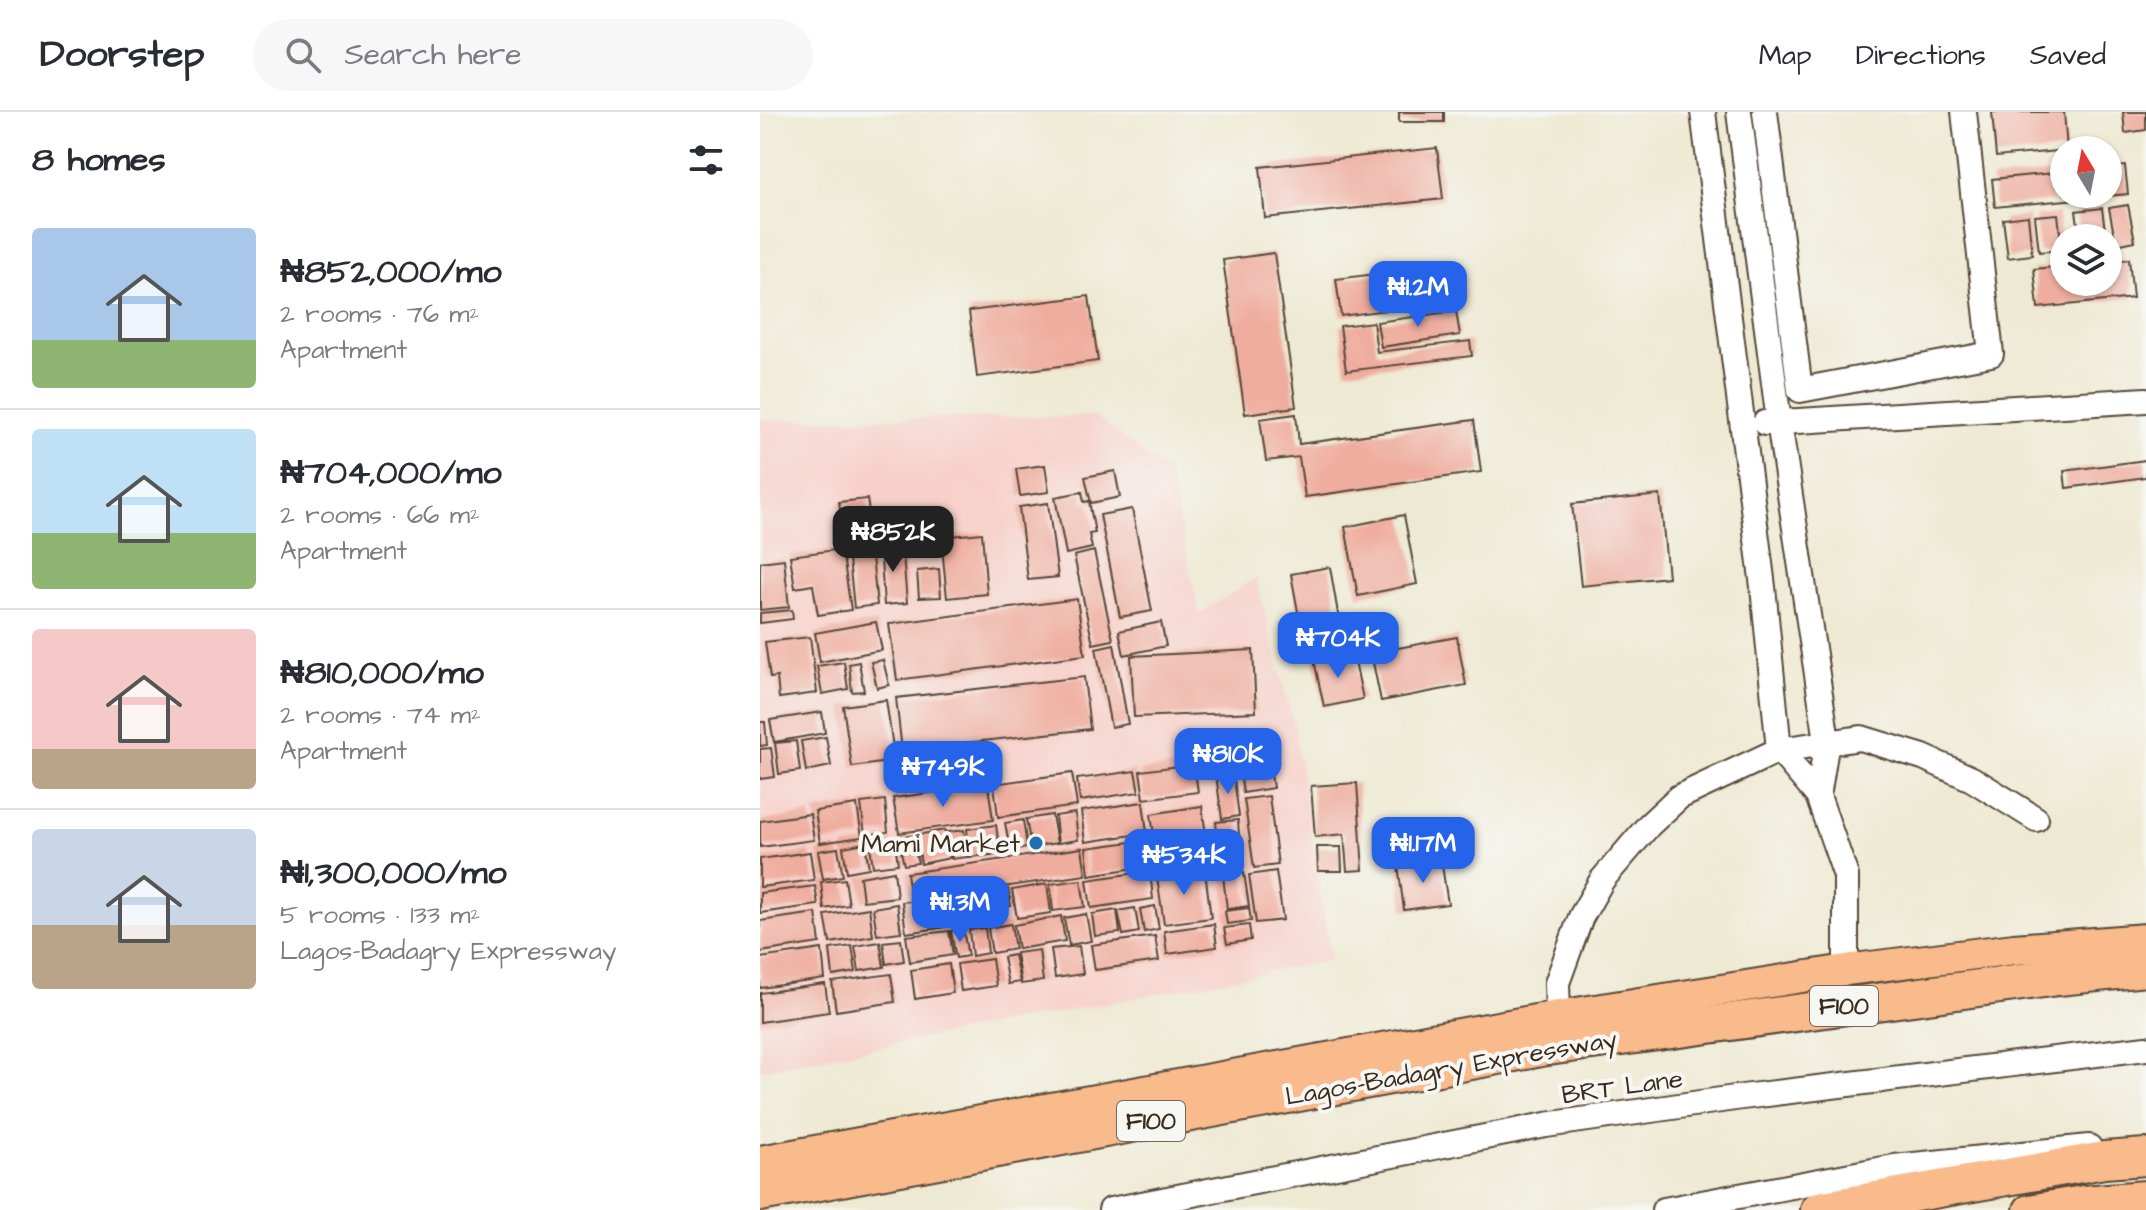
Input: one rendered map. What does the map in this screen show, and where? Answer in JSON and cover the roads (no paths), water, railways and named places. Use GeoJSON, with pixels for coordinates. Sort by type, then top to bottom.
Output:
{"type":"FeatureCollection","features":[{"type":"Feature","properties":{"kind":"highway","name":"Lagos-Badagry Expressway"},"geometry":{"type":"LineString","coordinates":[[760,1193],[1541,1048],[2058,977],[2146,968]]}},
{"type":"Feature","properties":{"kind":"highway"},"geometry":{"type":"LineString","coordinates":[[1819,1210],[2104,1160],[2146,1157]]}},
{"type":"Feature","properties":{"kind":"highway"},"geometry":{"type":"LineString","coordinates":[[1843,1210],[1901,1196]]}},
{"type":"Feature","properties":{"kind":"main road","name":"Lagos-Badagry Expressway"},"geometry":{"type":"LineString","coordinates":[[760,1161],[1558,1016],[1846,970],[2014,949],[2146,939]]}},
{"type":"Feature","properties":{"kind":"main road"},"geometry":{"type":"LineString","coordinates":[[2029,1210],[2146,1196]]}},
{"type":"Feature","properties":{"kind":"street"},"geometry":{"type":"LineString","coordinates":[[1703,112],[1743,424],[1779,750],[1818,796],[1846,876],[1846,970]]}},
{"type":"Feature","properties":{"kind":"street"},"geometry":{"type":"LineString","coordinates":[[1739,112],[1779,422],[1827,741],[1818,796]]}},
{"type":"Feature","properties":{"kind":"street"},"geometry":{"type":"LineString","coordinates":[[1765,112],[1800,390],[1991,354],[1964,112]]}},
{"type":"Feature","properties":{"kind":"street"},"geometry":{"type":"LineString","coordinates":[[1743,424],[2146,400]]}},
{"type":"Feature","properties":{"kind":"street"},"geometry":{"type":"LineString","coordinates":[[1558,1016],[1557,983],[1581,917],[1602,880],[1649,825],[1679,797],[1779,750],[1861,738],[1923,757],[1972,779],[2036,819]]}},
{"type":"Feature","properties":{"kind":"street","name":"BRT Lane"},"geometry":{"type":"LineString","coordinates":[[1111,1210],[1546,1125],[1742,1097],[2146,1048]]}},
{"type":"Feature","properties":{"kind":"street"},"geometry":{"type":"LineString","coordinates":[[1664,1210],[1894,1167],[2146,1141]]}},
{"type":"Feature","properties":{"kind":"place","name":"Mami Market"},"geometry":{"type":"Point","coordinates":[1036,843]}}]}
